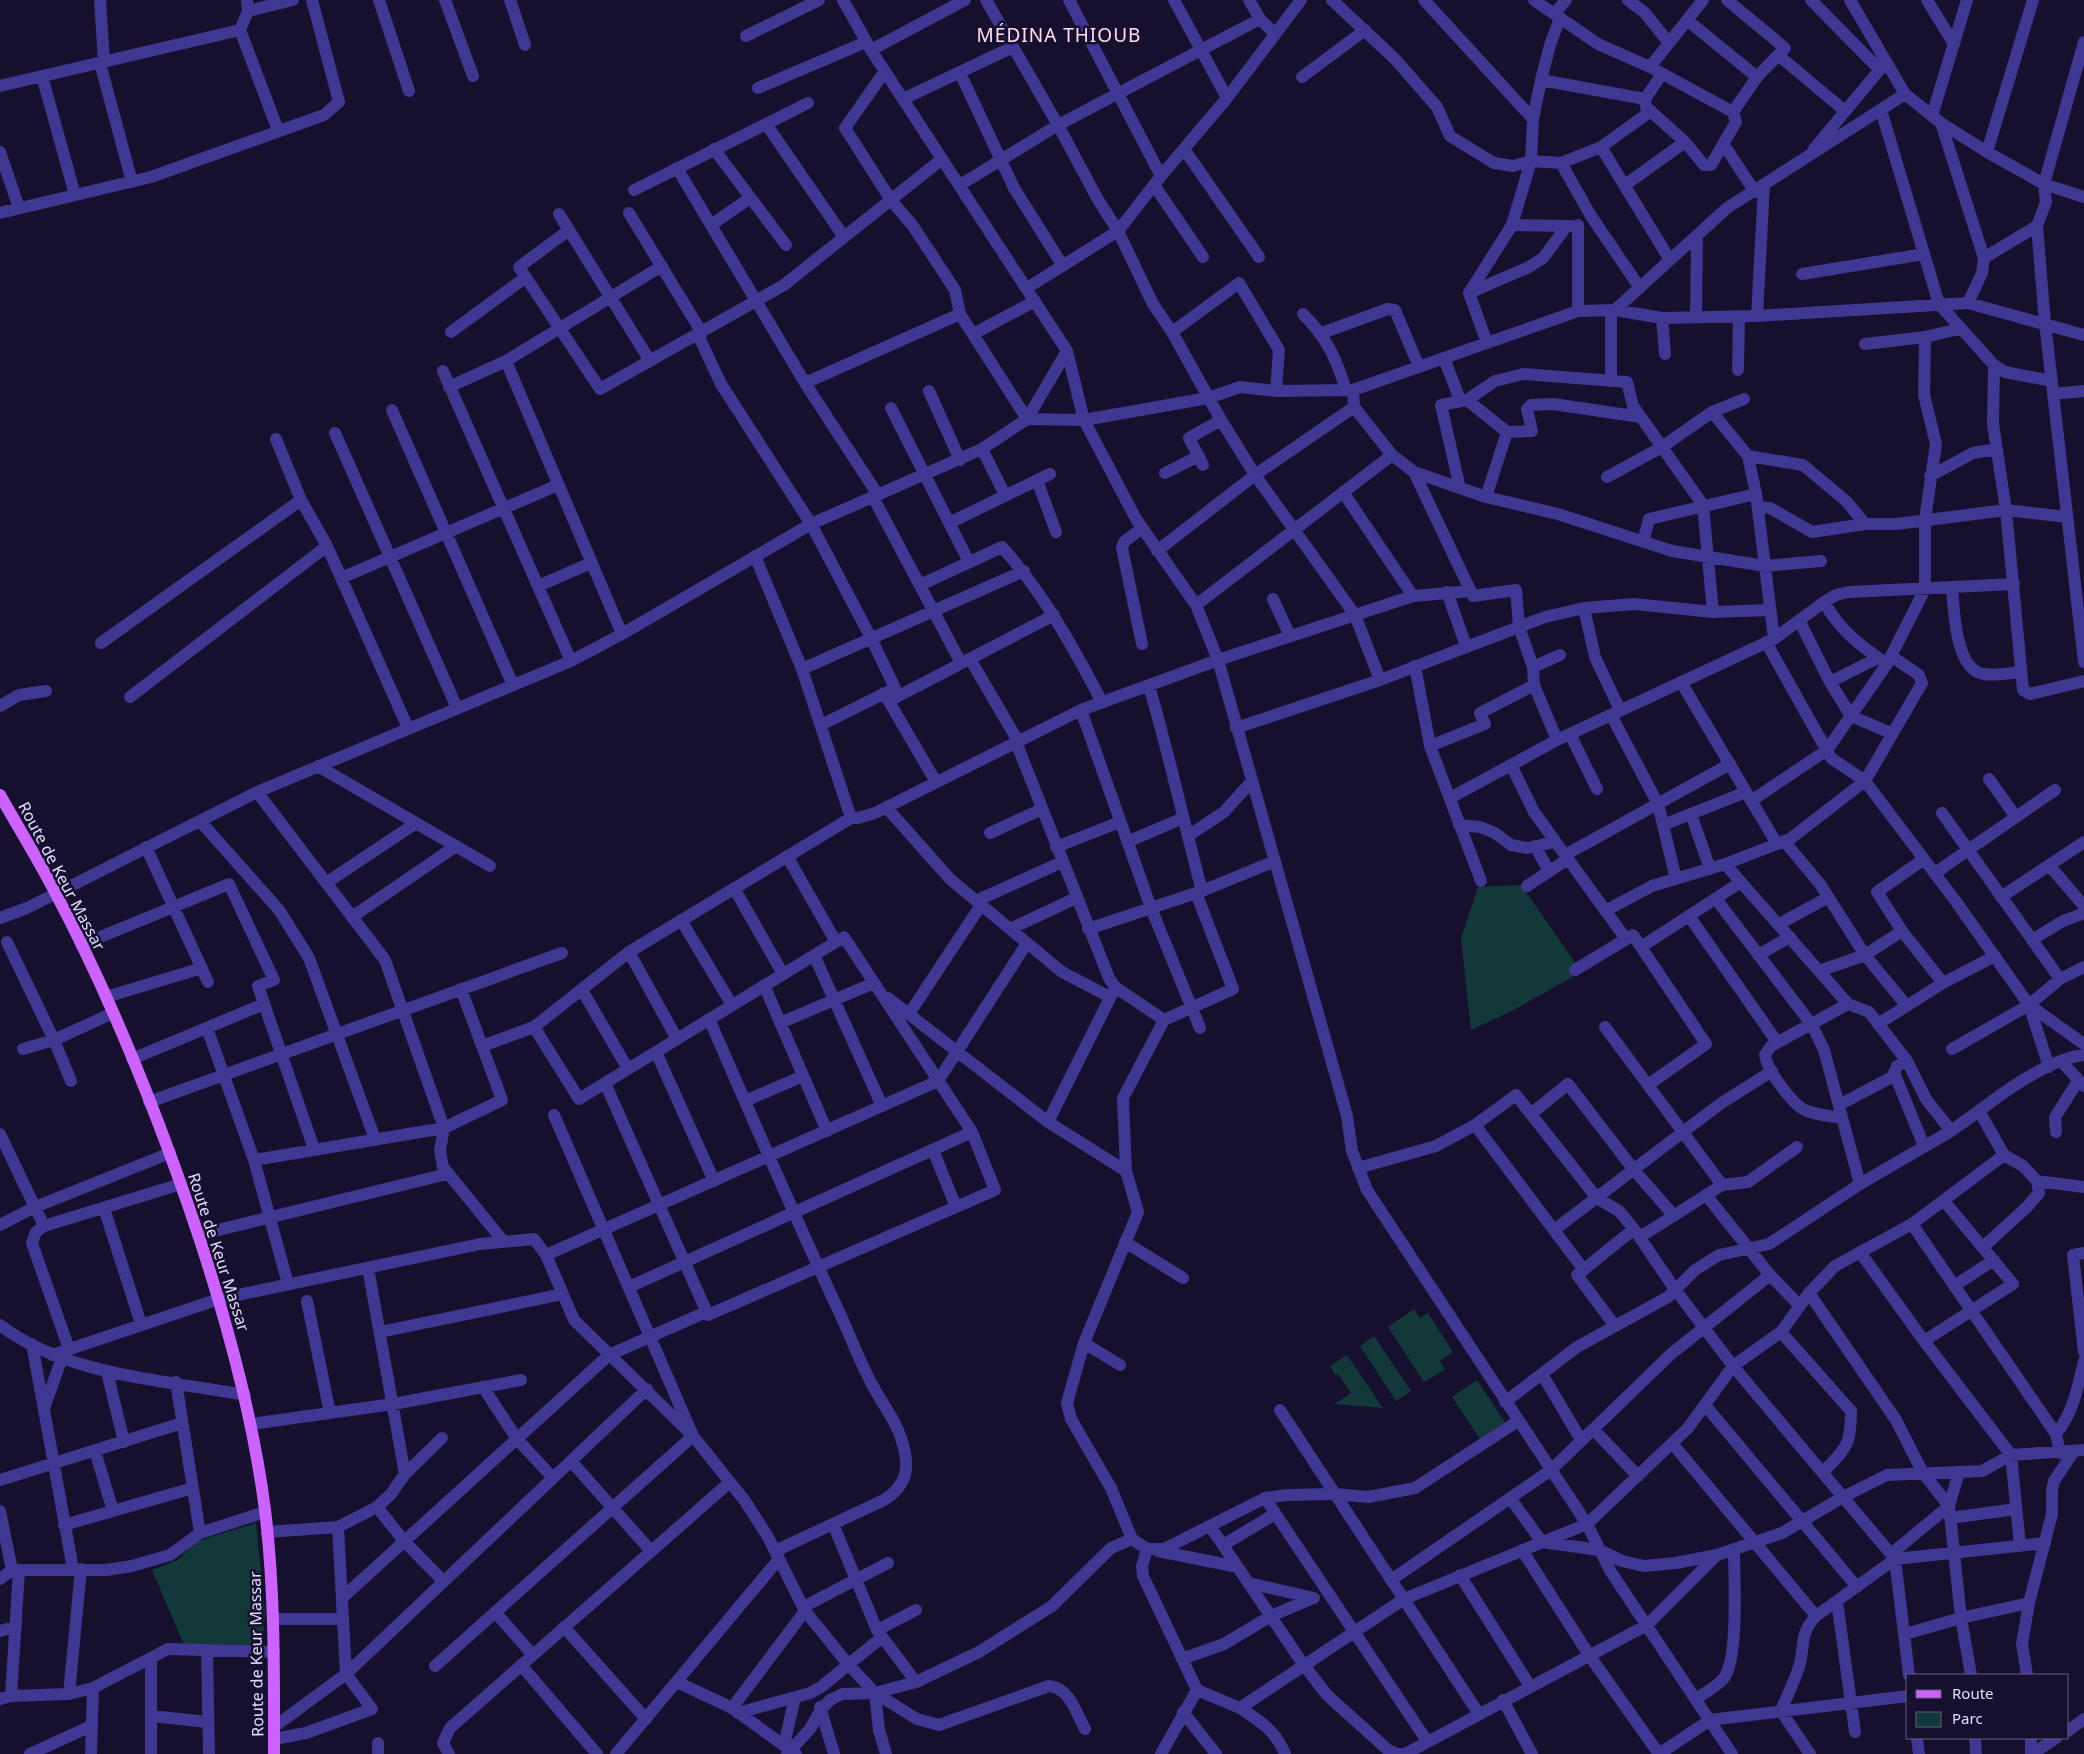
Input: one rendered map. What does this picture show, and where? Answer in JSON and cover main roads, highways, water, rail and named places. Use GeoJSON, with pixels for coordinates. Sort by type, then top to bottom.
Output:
{"type":"FeatureCollection","features":[{"type":"Feature","properties":{"kind":"main road","name":"Route de Keur Massar"},"geometry":{"type":"LineString","coordinates":[[0,795],[56,892],[113,1013],[170,1153],[219,1299],[245,1395],[265,1512],[274,1619],[274,1754]]}},
{"type":"Feature","properties":{"kind":"district","name":"MÉDINA THIOUB"},"geometry":{"type":"Point","coordinates":[1059,35]}}]}
